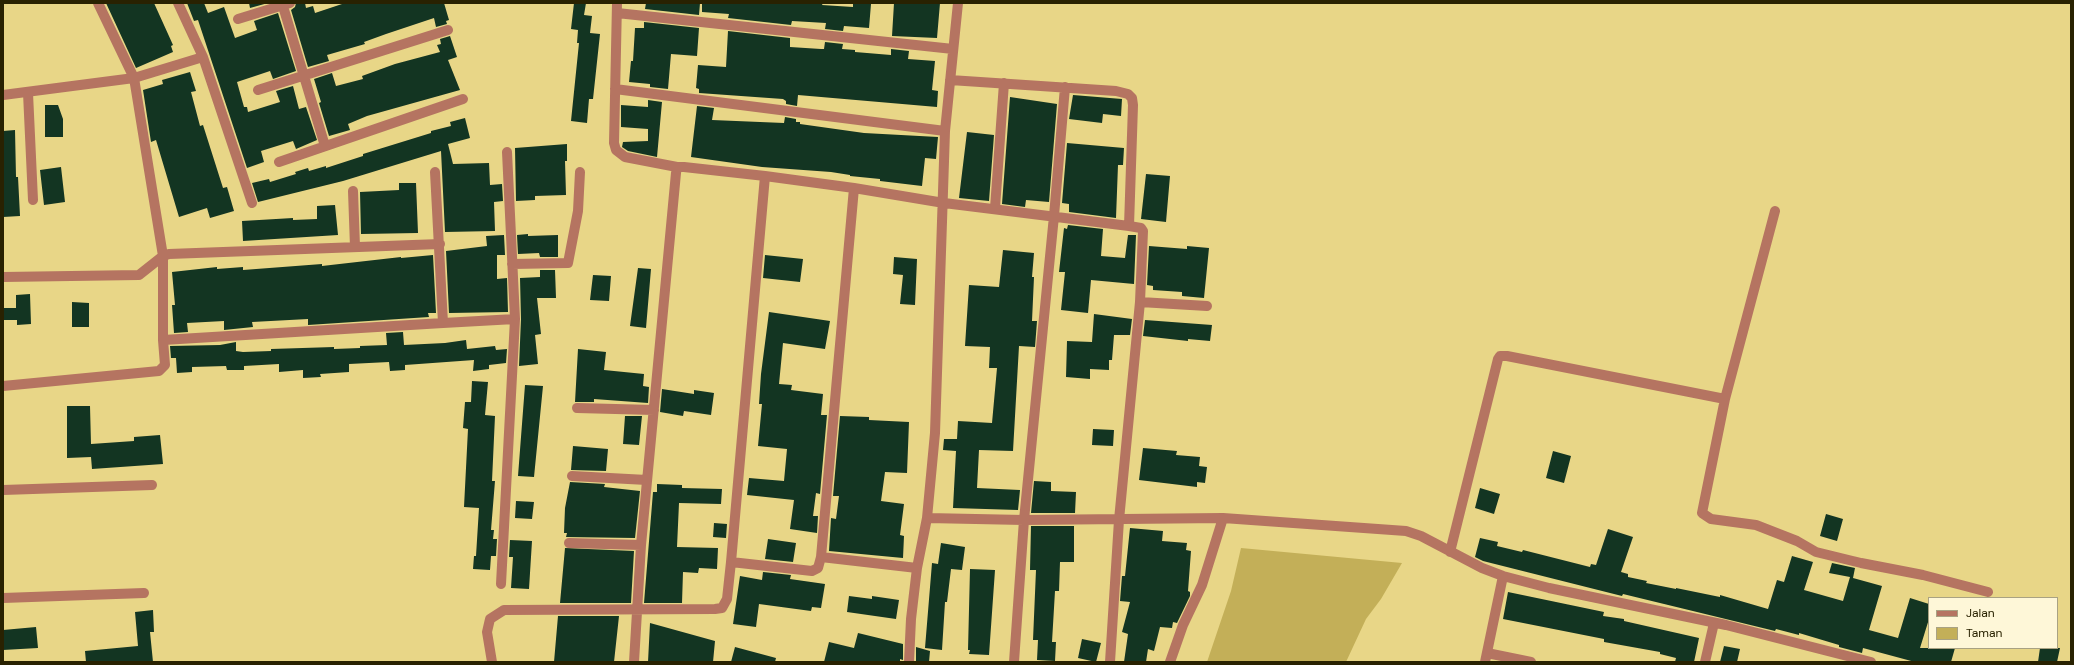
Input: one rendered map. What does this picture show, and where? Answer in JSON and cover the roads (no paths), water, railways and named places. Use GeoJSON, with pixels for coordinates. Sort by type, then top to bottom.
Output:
{"type":"FeatureCollection","features":[{"type":"Feature","properties":{"kind":"street"},"geometry":{"type":"LineString","coordinates":[[3,386],[159,371],[165,365],[163,340],[163,256],[134,78],[98,3]]}},
{"type":"Feature","properties":{"kind":"street"},"geometry":{"type":"LineString","coordinates":[[178,3],[203,57],[252,203]]}},
{"type":"Feature","properties":{"kind":"street"},"geometry":{"type":"LineString","coordinates":[[908,662],[917,568],[927,518],[935,433],[944,203],[945,131],[958,3]]}},
{"type":"Feature","properties":{"kind":"street"},"geometry":{"type":"LineString","coordinates":[[238,19],[285,4],[325,146]]}},
{"type":"Feature","properties":{"kind":"street"},"geometry":{"type":"LineString","coordinates":[[953,49],[617,8],[614,142],[616,150],[625,157],[677,167],[765,176],[854,188],[944,203],[995,208],[1141,228],[1144,234],[1140,302],[1119,520],[1110,662]]}},
{"type":"Feature","properties":{"kind":"street"},"geometry":{"type":"LineString","coordinates":[[258,90],[448,30]]}},
{"type":"Feature","properties":{"kind":"street"},"geometry":{"type":"LineString","coordinates":[[3,95],[28,93],[134,78],[203,57]]}},
{"type":"Feature","properties":{"kind":"street"},"geometry":{"type":"LineString","coordinates":[[950,80],[1116,91],[1128,94],[1132,98],[1129,226]]}},
{"type":"Feature","properties":{"kind":"street"},"geometry":{"type":"LineString","coordinates":[[995,208],[1004,83]]}},
{"type":"Feature","properties":{"kind":"street"},"geometry":{"type":"LineString","coordinates":[[1014,662],[1024,520],[1054,216],[1065,87]]}},
{"type":"Feature","properties":{"kind":"street"},"geometry":{"type":"LineString","coordinates":[[615,88],[945,131]]}},
{"type":"Feature","properties":{"kind":"street"},"geometry":{"type":"LineString","coordinates":[[28,93],[33,200]]}},
{"type":"Feature","properties":{"kind":"street"},"geometry":{"type":"LineString","coordinates":[[279,162],[463,99]]}},
{"type":"Feature","properties":{"kind":"street"},"geometry":{"type":"LineString","coordinates":[[501,584],[514,320],[507,152]]}},
{"type":"Feature","properties":{"kind":"street"},"geometry":{"type":"LineString","coordinates":[[634,662],[641,545],[677,167]]}},
{"type":"Feature","properties":{"kind":"street"},"geometry":{"type":"LineString","coordinates":[[435,172],[443,323]]}},
{"type":"Feature","properties":{"kind":"street"},"geometry":{"type":"LineString","coordinates":[[512,264],[568,263],[578,211],[580,172]]}},
{"type":"Feature","properties":{"kind":"street"},"geometry":{"type":"LineString","coordinates":[[492,662],[487,632],[490,619],[504,610],[722,608],[727,599],[765,176]]}},
{"type":"Feature","properties":{"kind":"street"},"geometry":{"type":"LineString","coordinates":[[730,562],[812,571],[818,568],[821,557],[854,188]]}},
{"type":"Feature","properties":{"kind":"street"},"geometry":{"type":"LineString","coordinates":[[353,191],[355,247]]}},
{"type":"Feature","properties":{"kind":"street"},"geometry":{"type":"LineString","coordinates":[[1774,211],[1725,399],[1701,509],[1705,517],[1756,525],[1798,541],[1816,552],[1861,563],[1923,575],[1988,592]]}},
{"type":"Feature","properties":{"kind":"street"},"geometry":{"type":"LineString","coordinates":[[3,277],[135,275],[145,271],[163,256],[169,254],[440,244]]}},
{"type":"Feature","properties":{"kind":"street"},"geometry":{"type":"LineString","coordinates":[[1140,302],[1207,306]]}},
{"type":"Feature","properties":{"kind":"street"},"geometry":{"type":"LineString","coordinates":[[163,340],[514,320]]}},
{"type":"Feature","properties":{"kind":"street"},"geometry":{"type":"LineString","coordinates":[[1450,552],[1500,356],[1507,356],[1725,399]]}},
{"type":"Feature","properties":{"kind":"street"},"geometry":{"type":"LineString","coordinates":[[577,408],[654,410]]}},
{"type":"Feature","properties":{"kind":"street"},"geometry":{"type":"LineString","coordinates":[[572,476],[647,480]]}},
{"type":"Feature","properties":{"kind":"street"},"geometry":{"type":"LineString","coordinates":[[3,490],[152,485]]}},
{"type":"Feature","properties":{"kind":"street"},"geometry":{"type":"LineString","coordinates":[[927,518],[1024,520],[1225,518],[1406,531],[1420,536],[1482,568],[1503,576],[1549,588],[1714,623],[1871,662]]}},
{"type":"Feature","properties":{"kind":"street"},"geometry":{"type":"LineString","coordinates":[[1170,662],[1184,625],[1202,585],[1225,518]]}},
{"type":"Feature","properties":{"kind":"street"},"geometry":{"type":"LineString","coordinates":[[568,543],[641,545]]}},
{"type":"Feature","properties":{"kind":"street"},"geometry":{"type":"LineString","coordinates":[[821,557],[917,568]]}},
{"type":"Feature","properties":{"kind":"street"},"geometry":{"type":"LineString","coordinates":[[1503,576],[1486,658],[1531,662]]}},
{"type":"Feature","properties":{"kind":"street"},"geometry":{"type":"LineString","coordinates":[[3,598],[144,593]]}},
{"type":"Feature","properties":{"kind":"street"},"geometry":{"type":"LineString","coordinates":[[1705,662],[1714,623]]}}]}
